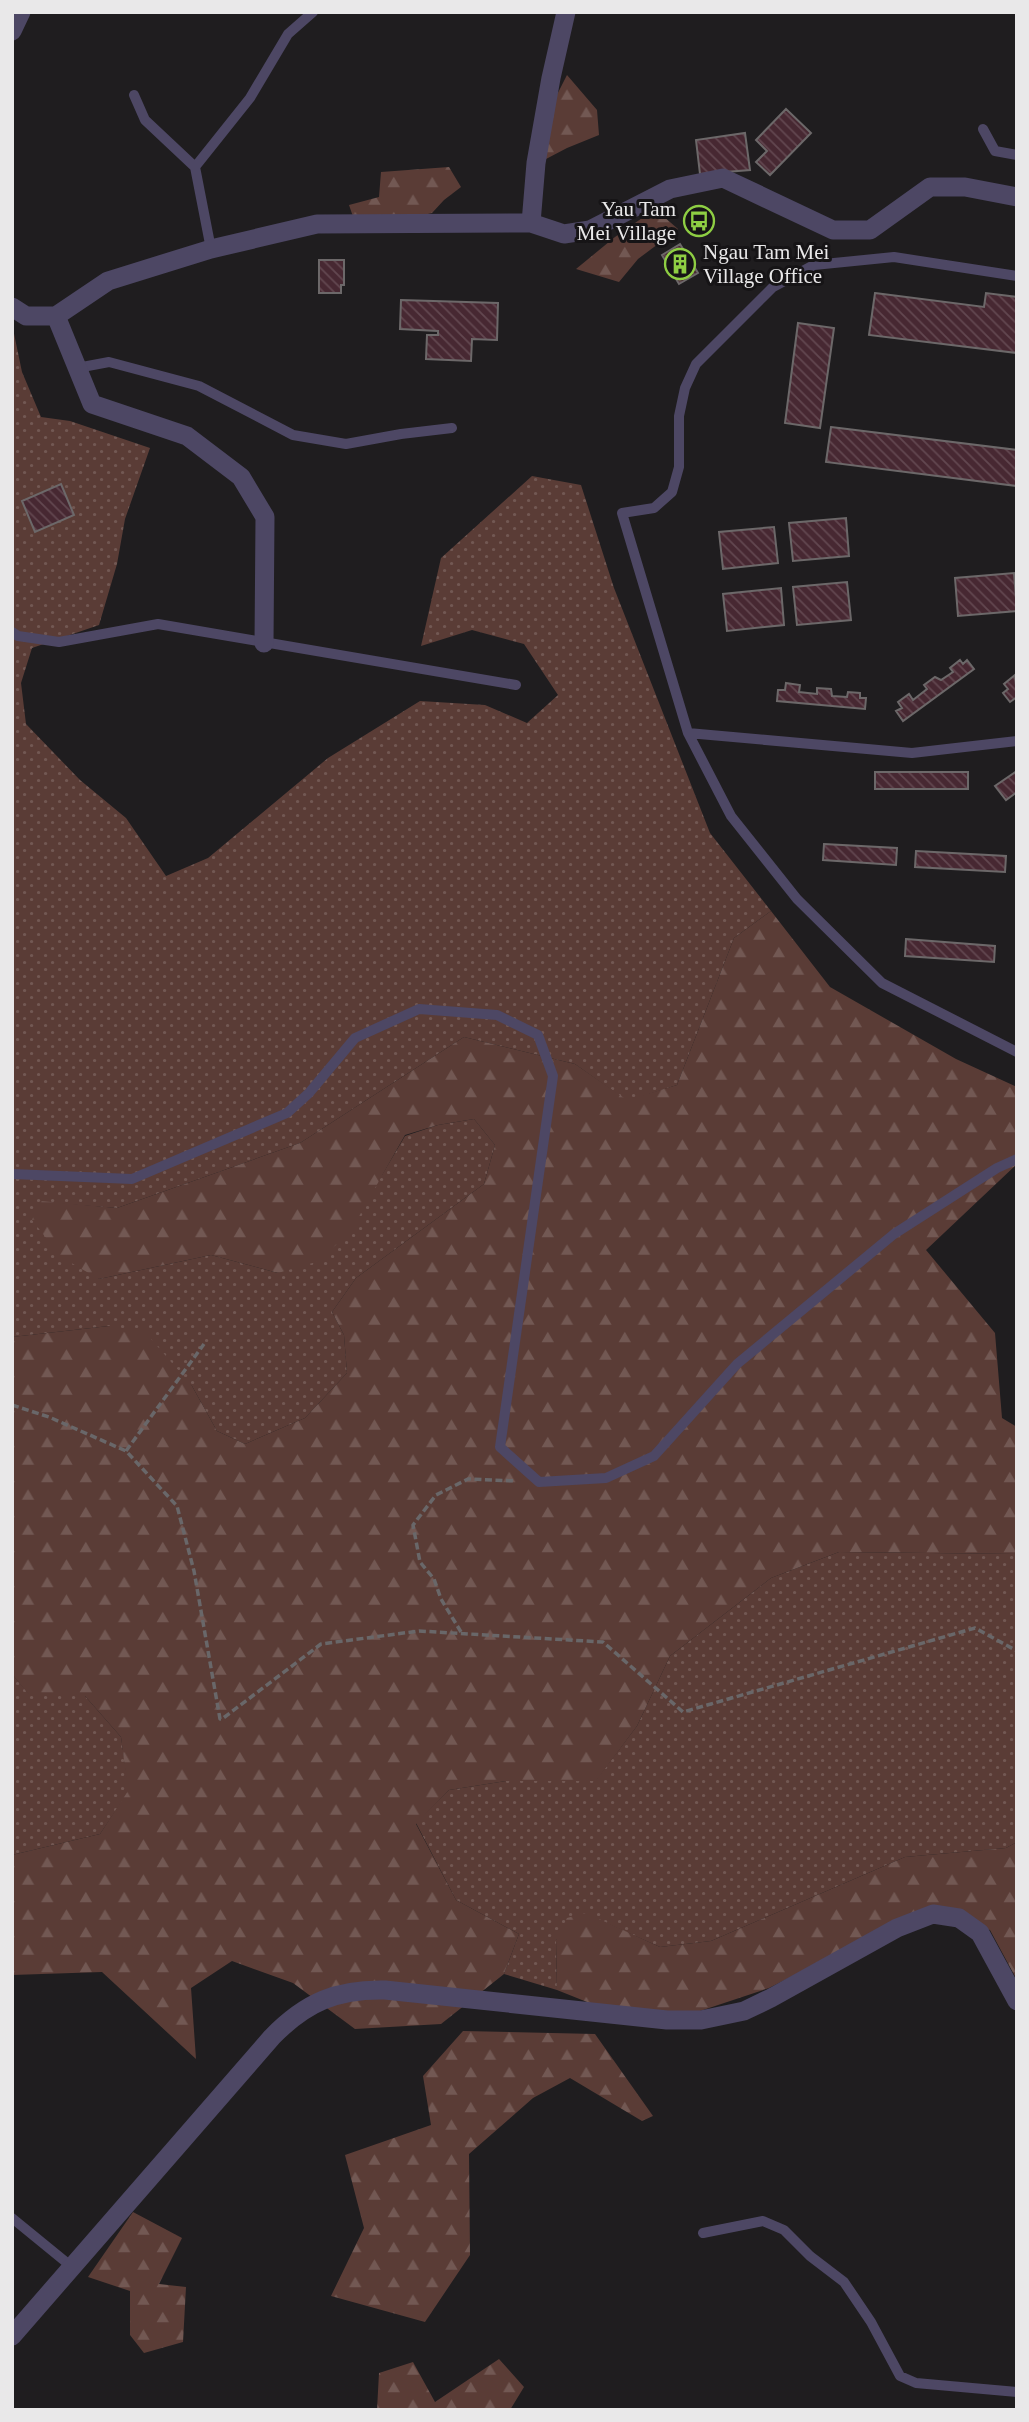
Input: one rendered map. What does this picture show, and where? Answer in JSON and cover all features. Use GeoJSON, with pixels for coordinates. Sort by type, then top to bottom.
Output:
{"type":"FeatureCollection","features":[{"type":"Feature","properties":{"kind":"street"},"geometry":{"type":"LineString","coordinates":[[12,31],[21,12]]}},
{"type":"Feature","properties":{"kind":"street"},"geometry":{"type":"LineString","coordinates":[[531,223],[536,163],[566,12]]}},
{"type":"Feature","properties":{"kind":"street"},"geometry":{"type":"LineString","coordinates":[[12,307],[26,316],[56,316],[108,281],[211,249],[317,225],[531,223],[564,234],[590,230],[670,189],[723,178],[833,230],[870,230],[930,187],[964,187],[1017,197]]}},
{"type":"Feature","properties":{"kind":"street"},"geometry":{"type":"LineString","coordinates":[[56,316],[92,404],[187,436],[241,477],[265,517],[264,643]]}},
{"type":"Feature","properties":{"kind":"street"},"geometry":{"type":"LineString","coordinates":[[12,2336],[280,2029],[310,2006],[342,1993],[369,1989],[397,1990],[667,2020],[701,2021],[731,2015],[756,2005],[897,1928],[933,1914],[959,1918],[981,1933],[1017,2001]]}},
{"type":"Feature","properties":{"kind":"lane"},"geometry":{"type":"LineString","coordinates":[[195,167],[250,98],[288,34],[313,12]]}},
{"type":"Feature","properties":{"kind":"lane"},"geometry":{"type":"LineString","coordinates":[[134,95],[145,120],[195,167],[211,249]]}},
{"type":"Feature","properties":{"kind":"lane"},"geometry":{"type":"LineString","coordinates":[[984,129],[995,151],[1017,155]]}},
{"type":"Feature","properties":{"kind":"lane"},"geometry":{"type":"LineString","coordinates":[[1017,276],[894,257],[814,265],[773,287],[696,364],[685,388],[679,416],[679,467],[672,492],[654,508],[622,513],[688,733],[731,816],[797,899],[882,983],[1017,1052]]}},
{"type":"Feature","properties":{"kind":"lane"},"geometry":{"type":"LineString","coordinates":[[77,368],[109,362],[198,386],[293,435],[346,444],[452,428]]}},
{"type":"Feature","properties":{"kind":"lane"},"geometry":{"type":"LineString","coordinates":[[12,632],[18,636],[59,642],[158,624],[516,685]]}},
{"type":"Feature","properties":{"kind":"lane"},"geometry":{"type":"LineString","coordinates":[[688,733],[912,753],[1017,741]]}},
{"type":"Feature","properties":{"kind":"lane"},"geometry":{"type":"LineString","coordinates":[[12,1174],[132,1179],[287,1113],[309,1093],[355,1038],[419,1009],[497,1015],[538,1035],[554,1076],[500,1447],[539,1482],[606,1478],[654,1456],[737,1364],[884,1243],[997,1168],[1017,1159]]}},
{"type":"Feature","properties":{"kind":"lane"},"geometry":{"type":"LineString","coordinates":[[12,2218],[72,2267]]}},
{"type":"Feature","properties":{"kind":"lane"},"geometry":{"type":"LineString","coordinates":[[703,2233],[763,2221],[784,2230],[810,2256],[844,2281],[871,2322],[900,2376],[916,2383],[1017,2392]]}},
{"type":"Feature","properties":{"kind":"path"},"geometry":{"type":"LineString","coordinates":[[126,1451],[204,1344]]}},
{"type":"Feature","properties":{"kind":"path"},"geometry":{"type":"LineString","coordinates":[[12,1405],[49,1417],[126,1451],[177,1506],[194,1571],[220,1719],[321,1644],[419,1631],[603,1642],[683,1712],[975,1628],[1017,1651]]}},
{"type":"Feature","properties":{"kind":"path"},"geometry":{"type":"LineString","coordinates":[[462,1634],[441,1599],[434,1579],[421,1562],[413,1525],[436,1495],[468,1479],[539,1482]]}},
{"type":"Feature","properties":{"kind":"green space"},"geometry":{"type":"Polygon","coordinates":[[[567,75],[597,110],[599,135],[546,159],[533,142],[567,75]]]}},
{"type":"Feature","properties":{"kind":"green space"},"geometry":{"type":"Polygon","coordinates":[[[449,167],[461,187],[432,213],[358,231],[349,205],[379,197],[381,172],[449,167]]]}},
{"type":"Feature","properties":{"kind":"green space"},"geometry":{"type":"Polygon","coordinates":[[[655,209],[678,229],[638,259],[619,282],[576,269],[615,237],[655,209]]]}},
{"type":"Feature","properties":{"kind":"green space"},"geometry":{"type":"Polygon","coordinates":[[[12,324],[22,372],[41,417],[70,421],[150,448],[125,519],[117,564],[99,625],[32,648],[21,683],[26,724],[80,780],[126,818],[166,876],[208,858],[328,758],[420,701],[485,705],[527,723],[558,695],[524,644],[472,630],[421,646],[441,558],[532,476],[581,485],[614,588],[710,833],[771,911],[734,938],[677,1085],[627,1101],[575,1064],[464,1037],[300,1143],[117,1208],[40,1202],[99,1279],[211,1255],[278,1273],[382,1175],[405,1136],[438,1125],[474,1119],[495,1145],[484,1184],[356,1278],[332,1312],[344,1335],[347,1373],[305,1418],[245,1444],[217,1431],[192,1386],[109,1326],[12,1337],[12,324]]]}},
{"type":"Feature","properties":{"kind":"green space"},"geometry":{"type":"Polygon","coordinates":[[[771,911],[830,987],[956,1059],[1017,1087],[1017,1164],[926,1250],[995,1333],[1002,1418],[1017,1427],[1017,1554],[839,1552],[771,1578],[670,1656],[637,1726],[596,1781],[506,1781],[449,1790],[416,1824],[456,1900],[519,1934],[504,1974],[441,2024],[355,2029],[293,1983],[232,1961],[191,1988],[196,2059],[102,1972],[12,1975],[12,1855],[100,1834],[128,1791],[121,1737],[85,1696],[30,1696],[12,1674],[12,1337],[109,1326],[145,1332],[192,1386],[217,1431],[245,1444],[305,1418],[347,1373],[344,1335],[332,1312],[356,1278],[484,1184],[495,1145],[474,1119],[438,1125],[405,1135],[349,1234],[316,1262],[278,1273],[211,1255],[99,1279],[61,1257],[32,1220],[40,1201],[117,1208],[300,1143],[464,1037],[575,1064],[627,1100],[677,1085],[734,938],[771,911]]]}},
{"type":"Feature","properties":{"kind":"green space"},"geometry":{"type":"Polygon","coordinates":[[[839,1552],[1017,1554],[1017,1842],[1006,1848],[905,1857],[711,1941],[660,1947],[586,1914],[556,1940],[557,1990],[504,1974],[519,1934],[456,1900],[416,1823],[449,1790],[506,1781],[596,1780],[637,1726],[670,1656],[771,1578],[839,1552]]]}},
{"type":"Feature","properties":{"kind":"green space"},"geometry":{"type":"Polygon","coordinates":[[[12,1674],[30,1695],[85,1696],[121,1737],[129,1791],[100,1834],[12,1855],[12,1674]]]}},
{"type":"Feature","properties":{"kind":"green space"},"geometry":{"type":"Polygon","coordinates":[[[1017,1842],[1017,1980],[990,1930],[920,1911],[769,1988],[691,2014],[607,2010],[557,1990],[556,1940],[567,1918],[586,1913],[660,1947],[711,1941],[905,1857],[1006,1848],[1017,1842]]]}},
{"type":"Feature","properties":{"kind":"green space"},"geometry":{"type":"Polygon","coordinates":[[[463,2031],[595,2034],[653,2116],[642,2121],[570,2078],[533,2098],[469,2154],[470,2255],[425,2322],[331,2296],[364,2228],[345,2155],[431,2125],[423,2076],[463,2031]]]}},
{"type":"Feature","properties":{"kind":"green space"},"geometry":{"type":"Polygon","coordinates":[[[133,2212],[182,2238],[159,2284],[186,2287],[183,2342],[144,2353],[130,2335],[130,2291],[88,2277],[133,2212]]]}},
{"type":"Feature","properties":{"kind":"green space"},"geometry":{"type":"Polygon","coordinates":[[[499,2359],[524,2387],[510,2410],[377,2410],[379,2373],[413,2362],[435,2402],[499,2359]]]}},
{"type":"Feature","properties":{"kind":"building"},"geometry":{"type":"Polygon","coordinates":[[[786,109],[811,133],[770,175],[756,162],[767,151],[756,140],[786,109]]]}},
{"type":"Feature","properties":{"kind":"building"},"geometry":{"type":"Polygon","coordinates":[[[745,133],[750,170],[700,174],[696,140],[745,133]]]}},
{"type":"Feature","properties":{"kind":"building","name":"Ngau Tam Mei Village Office"},"geometry":{"type":"Polygon","coordinates":[[[680,244],[698,273],[679,284],[662,255],[680,244]]]}},
{"type":"Feature","properties":{"kind":"building"},"geometry":{"type":"Polygon","coordinates":[[[319,260],[344,260],[344,285],[341,285],[341,293],[319,293],[319,260]]]}},
{"type":"Feature","properties":{"kind":"building"},"geometry":{"type":"Polygon","coordinates":[[[875,293],[984,307],[986,293],[1017,297],[1017,353],[869,335],[875,293]]]}},
{"type":"Feature","properties":{"kind":"building"},"geometry":{"type":"Polygon","coordinates":[[[401,300],[498,303],[497,340],[472,339],[471,361],[426,359],[427,335],[438,335],[438,331],[400,329],[401,300]]]}},
{"type":"Feature","properties":{"kind":"building"},"geometry":{"type":"Polygon","coordinates":[[[798,323],[834,328],[820,428],[785,423],[798,323]]]}},
{"type":"Feature","properties":{"kind":"building"},"geometry":{"type":"Polygon","coordinates":[[[831,427],[1017,450],[1017,486],[826,462],[831,427]]]}},
{"type":"Feature","properties":{"kind":"building"},"geometry":{"type":"Polygon","coordinates":[[[61,484],[74,515],[35,532],[22,501],[61,484]]]}},
{"type":"Feature","properties":{"kind":"building"},"geometry":{"type":"Polygon","coordinates":[[[846,518],[849,556],[793,561],[789,523],[846,518]]]}},
{"type":"Feature","properties":{"kind":"building"},"geometry":{"type":"Polygon","coordinates":[[[774,527],[778,563],[723,569],[719,532],[774,527]]]}},
{"type":"Feature","properties":{"kind":"building"},"geometry":{"type":"Polygon","coordinates":[[[1014,573],[1017,611],[958,616],[955,578],[1014,573]]]}},
{"type":"Feature","properties":{"kind":"building"},"geometry":{"type":"Polygon","coordinates":[[[847,582],[851,620],[797,625],[793,587],[847,582]]]}},
{"type":"Feature","properties":{"kind":"building"},"geometry":{"type":"Polygon","coordinates":[[[781,588],[784,625],[727,631],[723,594],[781,588]]]}},
{"type":"Feature","properties":{"kind":"building"},"geometry":{"type":"Polygon","coordinates":[[[960,660],[963,664],[967,660],[974,669],[903,721],[896,711],[902,708],[898,702],[909,694],[913,700],[927,689],[924,685],[935,677],[941,680],[953,672],[950,668],[960,660]]]}},
{"type":"Feature","properties":{"kind":"building"},"geometry":{"type":"Polygon","coordinates":[[[1015,675],[1017,697],[1010,702],[1003,693],[1008,689],[1004,684],[1015,675]]]}},
{"type":"Feature","properties":{"kind":"building"},"geometry":{"type":"Polygon","coordinates":[[[786,683],[800,685],[799,692],[817,694],[817,688],[831,689],[832,696],[847,697],[848,692],[860,693],[860,698],[866,698],[865,709],[777,701],[778,690],[785,690],[786,683]]]}},
{"type":"Feature","properties":{"kind":"building"},"geometry":{"type":"Polygon","coordinates":[[[1017,771],[1017,792],[1006,800],[995,786],[1017,771]]]}},
{"type":"Feature","properties":{"kind":"building"},"geometry":{"type":"Polygon","coordinates":[[[875,772],[968,772],[968,789],[875,789],[875,772]]]}},
{"type":"Feature","properties":{"kind":"building"},"geometry":{"type":"Polygon","coordinates":[[[824,844],[897,848],[896,865],[823,860],[824,844]]]}},
{"type":"Feature","properties":{"kind":"building"},"geometry":{"type":"Polygon","coordinates":[[[916,851],[1006,856],[1005,872],[915,867],[916,851]]]}},
{"type":"Feature","properties":{"kind":"building"},"geometry":{"type":"Polygon","coordinates":[[[906,939],[995,946],[994,962],[905,956],[906,939]]]}},
{"type":"Feature","properties":{"kind":"place","name":"Yau Tam Mei Village"},"geometry":{"type":"Point","coordinates":[699,221]}},
{"type":"Feature","properties":{"kind":"place","name":"Ngau Tam Mei Village Office"},"geometry":{"type":"Point","coordinates":[680,264]}}]}
